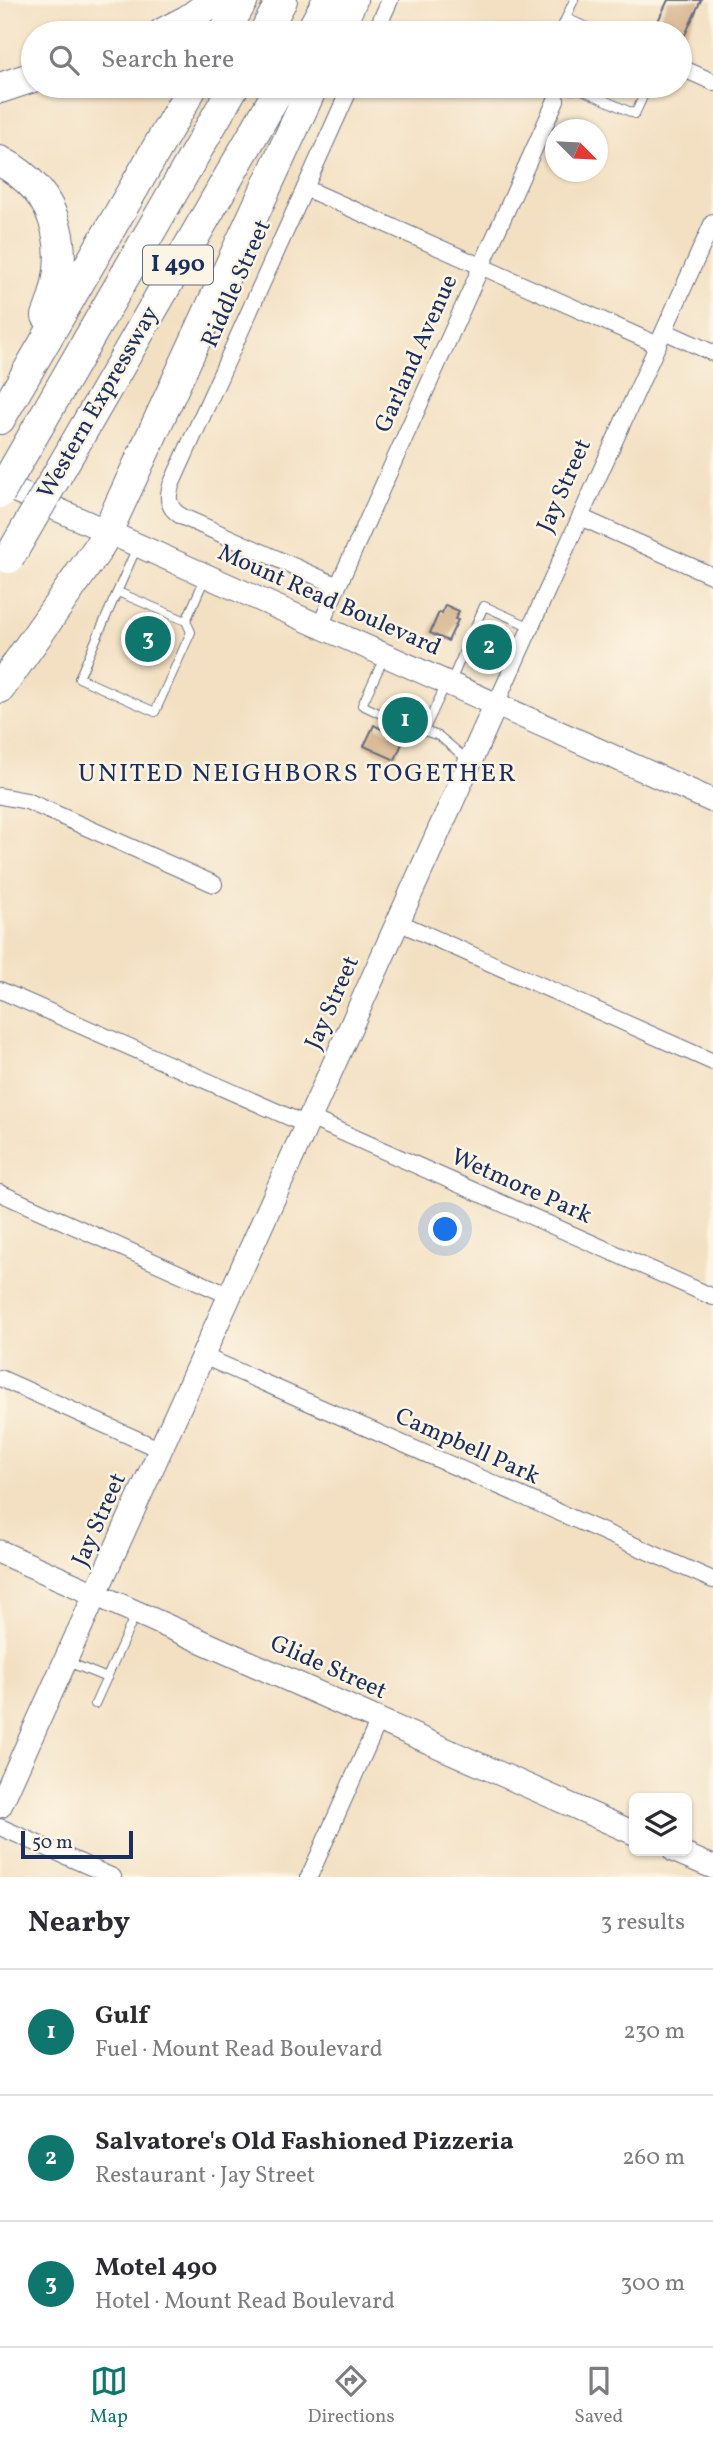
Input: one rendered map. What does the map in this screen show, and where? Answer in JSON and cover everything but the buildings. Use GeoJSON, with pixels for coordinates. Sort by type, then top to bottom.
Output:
{"type":"FeatureCollection","features":[{"type":"Feature","properties":{"kind":"highway"},"geometry":{"type":"LineString","coordinates":[[186,21],[216,0]]}},
{"type":"Feature","properties":{"kind":"highway"},"geometry":{"type":"LineString","coordinates":[[231,21],[243,0]]}},
{"type":"Feature","properties":{"kind":"highway"},"geometry":{"type":"LineString","coordinates":[[271,21],[282,0]]}},
{"type":"Feature","properties":{"kind":"highway"},"geometry":{"type":"LineString","coordinates":[[317,21],[328,0]]}},
{"type":"Feature","properties":{"kind":"highway"},"geometry":{"type":"LineString","coordinates":[[342,21],[352,0]]}},
{"type":"Feature","properties":{"kind":"highway"},"geometry":{"type":"LineString","coordinates":[[0,88],[21,81]]}},
{"type":"Feature","properties":{"kind":"highway"},"geometry":{"type":"LineString","coordinates":[[2,415],[186,98]]}},
{"type":"Feature","properties":{"kind":"highway","name":"Western Expressway"},"geometry":{"type":"LineString","coordinates":[[0,493],[227,98]]}},
{"type":"Feature","properties":{"kind":"highway","name":"Western Expressway"},"geometry":{"type":"LineString","coordinates":[[5,566],[274,98]]}},
{"type":"Feature","properties":{"kind":"highway"},"geometry":{"type":"LineString","coordinates":[[0,688],[107,532],[307,98]]}},
{"type":"Feature","properties":{"kind":"highway"},"geometry":{"type":"LineString","coordinates":[[0,160],[21,174],[42,197],[55,222],[60,253],[58,278],[50,310],[2,415]]}},
{"type":"Feature","properties":{"kind":"street"},"geometry":{"type":"LineString","coordinates":[[380,21],[390,0]]}},
{"type":"Feature","properties":{"kind":"street"},"geometry":{"type":"LineString","coordinates":[[692,73],[713,82]]}},
{"type":"Feature","properties":{"kind":"street","name":"Riddle Street"},"geometry":{"type":"LineString","coordinates":[[169,502],[172,483],[346,98]]}},
{"type":"Feature","properties":{"kind":"street","name":"Garland Avenue"},"geometry":{"type":"LineString","coordinates":[[320,626],[556,98]]}},
{"type":"Feature","properties":{"kind":"street"},"geometry":{"type":"LineString","coordinates":[[305,188],[482,265],[661,338],[713,353]]}},
{"type":"Feature","properties":{"kind":"street","name":"Jay Street"},"geometry":{"type":"LineString","coordinates":[[0,1806],[713,222]]}},
{"type":"Feature","properties":{"kind":"street","name":"Mount Read Boulevard"},"geometry":{"type":"LineString","coordinates":[[0,484],[713,801]]}},
{"type":"Feature","properties":{"kind":"street","name":"Mount Read Boulevard"},"geometry":{"type":"LineString","coordinates":[[169,502],[173,511],[183,517],[338,586]]}},
{"type":"Feature","properties":{"kind":"street"},"geometry":{"type":"LineString","coordinates":[[580,517],[713,576]]}},
{"type":"Feature","properties":{"kind":"street"},"geometry":{"type":"LineString","coordinates":[[0,796],[27,802],[214,884]]}},
{"type":"Feature","properties":{"kind":"street"},"geometry":{"type":"LineString","coordinates":[[398,922],[713,1062]]}},
{"type":"Feature","properties":{"kind":"street","name":"Wetmore Park"},"geometry":{"type":"LineString","coordinates":[[0,990],[713,1297]]}},
{"type":"Feature","properties":{"kind":"street"},"geometry":{"type":"LineString","coordinates":[[0,1193],[230,1296]]}},
{"type":"Feature","properties":{"kind":"street","name":"Campbell Park"},"geometry":{"type":"LineString","coordinates":[[203,1356],[713,1580]]}},
{"type":"Feature","properties":{"kind":"street"},"geometry":{"type":"LineString","coordinates":[[0,1378],[160,1450]]}},
{"type":"Feature","properties":{"kind":"street","name":"Glide Street"},"geometry":{"type":"LineString","coordinates":[[0,1552],[629,1831]]}},
{"type":"Feature","properties":{"kind":"street"},"geometry":{"type":"LineString","coordinates":[[309,1877],[379,1720]]}},
{"type":"Feature","properties":{"kind":"street"},"geometry":{"type":"LineString","coordinates":[[0,1827],[113,1877]]}},
{"type":"Feature","properties":{"kind":"street"},"geometry":{"type":"LineString","coordinates":[[687,1856],[713,1867]]}},
{"type":"Feature","properties":{"kind":"lane"},"geometry":{"type":"LineString","coordinates":[[565,21],[574,0]]}},
{"type":"Feature","properties":{"kind":"lane"},"geometry":{"type":"LineString","coordinates":[[566,18],[573,21]]}},
{"type":"Feature","properties":{"kind":"lane"},"geometry":{"type":"LineString","coordinates":[[600,98],[635,114],[642,98]]}},
{"type":"Feature","properties":{"kind":"lane"},"geometry":{"type":"LineString","coordinates":[[118,592],[186,621],[191,632],[155,712],[79,678],[138,545]]}},
{"type":"Feature","properties":{"kind":"lane"},"geometry":{"type":"LineString","coordinates":[[186,621],[206,575]]}},
{"type":"Feature","properties":{"kind":"lane"},"geometry":{"type":"LineString","coordinates":[[424,731],[484,606],[531,627]]}},
{"type":"Feature","properties":{"kind":"lane"},"geometry":{"type":"LineString","coordinates":[[385,655],[362,705],[385,716],[399,716]]}},
{"type":"Feature","properties":{"kind":"lane"},"geometry":{"type":"LineString","coordinates":[[385,716],[404,701],[421,709],[424,731]]}},
{"type":"Feature","properties":{"kind":"lane"},"geometry":{"type":"LineString","coordinates":[[385,716],[393,728]]}},
{"type":"Feature","properties":{"kind":"lane"},"geometry":{"type":"LineString","coordinates":[[413,722],[424,731],[439,736],[470,762]]}},
{"type":"Feature","properties":{"kind":"lane"},"geometry":{"type":"LineString","coordinates":[[408,734],[424,731]]}},
{"type":"Feature","properties":{"kind":"lane"},"geometry":{"type":"LineString","coordinates":[[95,1704],[136,1612]]}},
{"type":"Feature","properties":{"kind":"lane"},"geometry":{"type":"LineString","coordinates":[[65,1661],[107,1678]]}},
{"type":"Feature","properties":{"kind":"place","name":"Motel 490"},"geometry":{"type":"Point","coordinates":[148,639]}},
{"type":"Feature","properties":{"kind":"place","name":"Salvatore's Old Fashioned Pizzeria"},"geometry":{"type":"Point","coordinates":[489,647]}},
{"type":"Feature","properties":{"kind":"place","name":"Gulf"},"geometry":{"type":"Point","coordinates":[405,720]}},
{"type":"Feature","properties":{"kind":"district","name":"UNITED NEIGHBORS TOGETHER"},"geometry":{"type":"Point","coordinates":[298,774]}}]}
